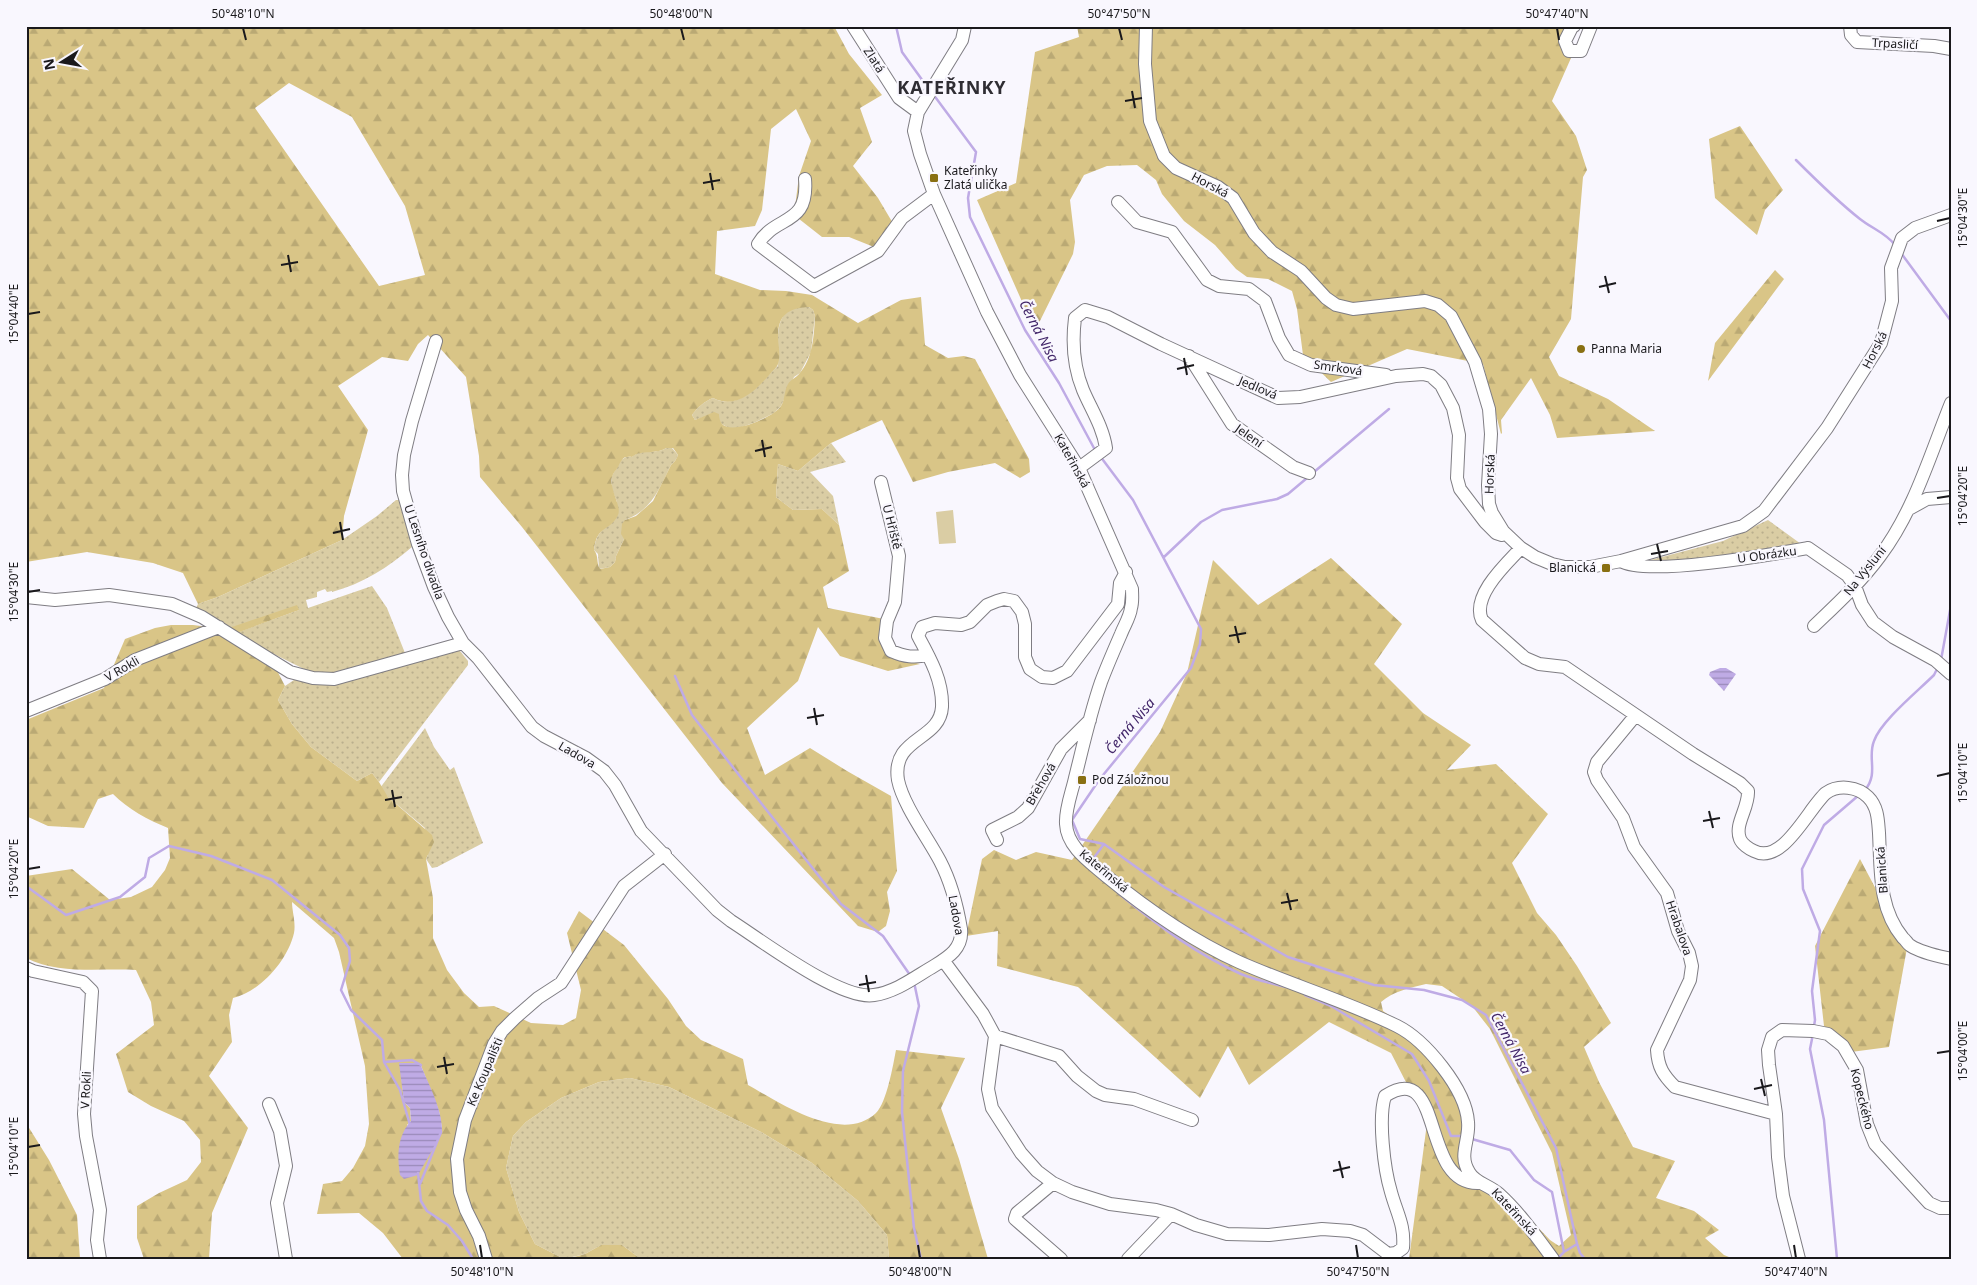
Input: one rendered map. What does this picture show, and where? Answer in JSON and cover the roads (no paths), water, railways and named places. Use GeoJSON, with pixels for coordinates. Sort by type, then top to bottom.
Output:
{"type":"FeatureCollection","features":[{"type":"Feature","properties":{"kind":"street","name":"Zlatá"},"geometry":{"type":"LineString","coordinates":[[854,26],[899,98],[918,112]]}},
{"type":"Feature","properties":{"kind":"street","name":"Kateřinská"},"geometry":{"type":"LineString","coordinates":[[965,26],[962,40],[924,99],[918,112],[914,131],[920,154],[934,194],[987,312],[1020,375],[1084,464],[1132,589],[1131,609],[1101,684],[1090,720],[1066,823],[1073,845],[1084,857],[1113,881],[1200,942],[1240,962],[1398,1027],[1425,1047],[1450,1079],[1463,1101],[1468,1122],[1463,1153],[1465,1165],[1470,1174],[1479,1183],[1490,1186],[1500,1195],[1530,1228],[1553,1259]]}},
{"type":"Feature","properties":{"kind":"street","name":"Horská"},"geometry":{"type":"LineString","coordinates":[[1146,26],[1145,64],[1150,121],[1164,156],[1176,168],[1218,187],[1233,198],[1254,233],[1272,252],[1300,271],[1326,298],[1336,305],[1353,308],[1425,301],[1438,305],[1451,316],[1475,362],[1489,409],[1491,434],[1488,473],[1489,504],[1495,519],[1510,539],[1534,557],[1565,567],[1590,567],[1621,562],[1743,526],[1764,511],[1827,428],[1881,344],[1892,301],[1891,268],[1902,238],[1915,228],[1951,215]]}},
{"type":"Feature","properties":{"kind":"street"},"geometry":{"type":"LineString","coordinates":[[1574,26],[1566,41],[1569,51],[1581,51],[1591,26]]}},
{"type":"Feature","properties":{"kind":"street","name":"Trpasličí"},"geometry":{"type":"LineString","coordinates":[[1850,26],[1851,35],[1857,42],[1934,46],[1951,49]]}},
{"type":"Feature","properties":{"kind":"street"},"geometry":{"type":"LineString","coordinates":[[805,179],[805,199],[801,208],[763,236],[758,244],[814,286],[878,251],[902,218],[934,194]]}},
{"type":"Feature","properties":{"kind":"street","name":"Smrková"},"geometry":{"type":"LineString","coordinates":[[1118,202],[1138,222],[1172,232],[1207,280],[1219,286],[1249,289],[1264,301],[1279,338],[1289,355],[1311,365],[1396,376]]}},
{"type":"Feature","properties":{"kind":"street","name":"Jedlová"},"geometry":{"type":"LineString","coordinates":[[1084,464],[1106,448],[1104,436],[1082,388],[1077,369],[1074,346],[1076,318],[1085,310],[1108,317],[1278,398],[1300,397],[1396,376],[1422,374],[1431,376],[1441,385],[1453,408],[1459,435],[1457,478],[1463,496],[1496,533],[1510,539]]}},
{"type":"Feature","properties":{"kind":"street","name":"U Lesního divadla"},"geometry":{"type":"LineString","coordinates":[[436,341],[404,455],[403,490],[418,544],[434,587],[463,643]]}},
{"type":"Feature","properties":{"kind":"street","name":"Jelení"},"geometry":{"type":"LineString","coordinates":[[1189,356],[1232,424],[1293,466],[1309,473]]}},
{"type":"Feature","properties":{"kind":"street","name":"Na Výsluní"},"geometry":{"type":"LineString","coordinates":[[1814,626],[1855,586],[1881,555],[1909,509],[1951,403]]}},
{"type":"Feature","properties":{"kind":"street","name":"U Hřiště"},"geometry":{"type":"LineString","coordinates":[[880,482],[899,556],[895,602],[887,621],[884,638],[891,651],[900,655],[914,658],[928,655]]}},
{"type":"Feature","properties":{"kind":"street"},"geometry":{"type":"LineString","coordinates":[[1909,509],[1927,499],[1951,497]]}},
{"type":"Feature","properties":{"kind":"street","name":"Blanická"},"geometry":{"type":"LineString","coordinates":[[1521,548],[1495,576],[1480,602],[1478,613],[1482,620],[1525,658],[1539,664],[1565,667],[1635,716],[1740,782],[1748,791],[1749,801],[1738,828],[1740,840],[1748,849],[1757,853],[1766,853],[1777,848],[1799,829],[1826,793],[1840,787],[1853,788],[1868,797],[1877,812],[1883,897],[1892,925],[1911,946],[1951,960]]}},
{"type":"Feature","properties":{"kind":"street","name":"U Obrázku"},"geometry":{"type":"LineString","coordinates":[[1621,562],[1636,567],[1661,567],[1710,563],[1808,548],[1847,575],[1855,586],[1862,605],[1873,622],[1894,637],[1936,660],[1951,674]]}},
{"type":"Feature","properties":{"kind":"street","name":"Ladova"},"geometry":{"type":"LineString","coordinates":[[463,643],[478,658],[532,727],[544,736],[586,758],[604,772],[615,785],[641,831],[731,921],[826,982],[845,991],[866,996],[891,991],[912,979],[943,960],[957,949],[960,942],[961,932],[949,880],[910,808],[899,782],[898,761],[902,754],[930,730],[937,721],[942,709],[940,685],[918,636],[922,627],[935,623],[961,625],[970,622],[987,605],[1004,599],[1014,601],[1022,612],[1025,624],[1025,657],[1030,670],[1042,678],[1054,678],[1067,671],[1118,604],[1120,583],[1126,572]]}},
{"type":"Feature","properties":{"kind":"street"},"geometry":{"type":"LineString","coordinates":[[26,597],[55,600],[109,595],[172,604],[202,617],[290,672],[313,678],[334,679],[463,643]]}},
{"type":"Feature","properties":{"kind":"street","name":"V Rokli"},"geometry":{"type":"LineString","coordinates":[[26,711],[105,680],[135,660],[219,627]]}},
{"type":"Feature","properties":{"kind":"street","name":"Hrabalova"},"geometry":{"type":"LineString","coordinates":[[1635,716],[1597,762],[1594,772],[1597,780],[1623,818],[1634,847],[1667,893],[1678,931],[1689,953],[1692,966],[1690,980],[1657,1050],[1658,1063],[1663,1076],[1675,1086],[1776,1114]]}},
{"type":"Feature","properties":{"kind":"street","name":"Břehová"},"geometry":{"type":"LineString","coordinates":[[997,840],[992,830],[1018,816],[1028,808],[1061,749],[1090,720]]}},
{"type":"Feature","properties":{"kind":"street","name":"Ke Koupališti"},"geometry":{"type":"LineString","coordinates":[[486,1259],[479,1236],[466,1210],[460,1192],[456,1159],[465,1120],[494,1044],[502,1031],[516,1018],[538,998],[561,983],[624,886],[665,854]]}},
{"type":"Feature","properties":{"kind":"street"},"geometry":{"type":"LineString","coordinates":[[943,960],[983,1014],[995,1036],[988,1089],[992,1108],[1021,1153],[1037,1171],[1053,1183],[1072,1192],[1110,1204],[1156,1210],[1171,1214],[1196,1225],[1227,1234],[1269,1235],[1322,1229],[1350,1231],[1363,1235],[1388,1254],[1396,1253],[1403,1248],[1404,1237],[1403,1227],[1386,1174],[1382,1108],[1385,1096],[1401,1089],[1419,1095],[1424,1101],[1436,1140],[1446,1162],[1454,1173],[1466,1182],[1479,1183]]}},
{"type":"Feature","properties":{"kind":"street","name":"V Rokli"},"geometry":{"type":"LineString","coordinates":[[26,968],[83,982],[92,991],[84,1114],[86,1136],[100,1210],[97,1240],[100,1259]]}},
{"type":"Feature","properties":{"kind":"street","name":"Kopeckého"},"geometry":{"type":"LineString","coordinates":[[1799,1259],[1783,1196],[1778,1156],[1776,1114],[1769,1065],[1768,1050],[1772,1037],[1782,1030],[1813,1031],[1828,1034],[1843,1046],[1857,1070],[1867,1124],[1875,1144],[1929,1203],[1940,1208],[1951,1208]]}},
{"type":"Feature","properties":{"kind":"street"},"geometry":{"type":"LineString","coordinates":[[995,1036],[1059,1056],[1077,1076],[1096,1091],[1105,1095],[1134,1099],[1192,1120]]}},
{"type":"Feature","properties":{"kind":"street"},"geometry":{"type":"LineString","coordinates":[[269,1104],[280,1130],[286,1166],[277,1202],[286,1259]]}},
{"type":"Feature","properties":{"kind":"street"},"geometry":{"type":"LineString","coordinates":[[1053,1183],[1017,1213],[1015,1219],[1061,1259]]}},
{"type":"Feature","properties":{"kind":"street"},"geometry":{"type":"LineString","coordinates":[[1128,1259],[1171,1214]]}},
{"type":"Feature","properties":{"kind":"waterway","name":"Černá Nisa"},"geometry":{"type":"LineString","coordinates":[[896,26],[902,52],[928,88]]}},
{"type":"Feature","properties":{"kind":"waterway","name":"Černá Nisa"},"geometry":{"type":"LineString","coordinates":[[933,94],[976,152],[968,198],[970,217],[1025,330],[1059,383],[1095,450]]}},
{"type":"Feature","properties":{"kind":"waterway"},"geometry":{"type":"LineString","coordinates":[[1796,160],[1843,205],[1895,245]]}},
{"type":"Feature","properties":{"kind":"waterway"},"geometry":{"type":"LineString","coordinates":[[1901,253],[1951,321]]}},
{"type":"Feature","properties":{"kind":"waterway"},"geometry":{"type":"LineString","coordinates":[[1314,472],[1389,409]]}},
{"type":"Feature","properties":{"kind":"waterway","name":"Černá Nisa"},"geometry":{"type":"LineString","coordinates":[[1100,456],[1133,500],[1201,629],[1200,644],[1191,668],[1099,780],[1072,820],[1080,839],[1104,844],[1164,887],[1288,957],[1374,985],[1424,990],[1462,1000],[1486,1015],[1556,1148],[1577,1244],[1580,1253],[1585,1259]]}},
{"type":"Feature","properties":{"kind":"waterway"},"geometry":{"type":"LineString","coordinates":[[1164,557],[1201,522],[1222,510],[1277,499],[1288,494],[1307,478]]}},
{"type":"Feature","properties":{"kind":"waterway"},"geometry":{"type":"LineString","coordinates":[[1941,660],[1951,605]]}},
{"type":"Feature","properties":{"kind":"waterway"},"geometry":{"type":"LineString","coordinates":[[1865,790],[1871,778],[1872,747],[1878,733],[1884,724],[1934,675],[1938,667]]}},
{"type":"Feature","properties":{"kind":"waterway"},"geometry":{"type":"LineString","coordinates":[[675,676],[692,715],[746,784],[841,904],[883,936],[910,975]]}},
{"type":"Feature","properties":{"kind":"waterway"},"geometry":{"type":"LineString","coordinates":[[1814,1026],[1812,991],[1820,931],[1803,889],[1802,869],[1824,825],[1859,795]]}},
{"type":"Feature","properties":{"kind":"waterway"},"geometry":{"type":"LineString","coordinates":[[1093,859],[1104,844]]}},
{"type":"Feature","properties":{"kind":"waterway"},"geometry":{"type":"LineString","coordinates":[[26,886],[66,915],[120,897],[145,877],[149,858],[169,846],[211,856],[272,880],[340,935],[349,948],[350,961],[341,990],[351,1010],[382,1040],[384,1062],[400,1090],[410,1125]]}},
{"type":"Feature","properties":{"kind":"waterway"},"geometry":{"type":"LineString","coordinates":[[1088,867],[1102,880]]}},
{"type":"Feature","properties":{"kind":"waterway"},"geometry":{"type":"LineString","coordinates":[[1118,893],[1192,948],[1224,966],[1257,980],[1286,987]]}},
{"type":"Feature","properties":{"kind":"waterway"},"geometry":{"type":"LineString","coordinates":[[26,908],[28,913],[26,912]]}},
{"type":"Feature","properties":{"kind":"waterway"},"geometry":{"type":"LineString","coordinates":[[914,982],[919,1006],[903,1071],[902,1112],[914,1228],[921,1259]]}},
{"type":"Feature","properties":{"kind":"waterway"},"geometry":{"type":"LineString","coordinates":[[1305,995],[1331,1006],[1412,1054],[1429,1081],[1451,1136],[1462,1136]]}},
{"type":"Feature","properties":{"kind":"waterway"},"geometry":{"type":"LineString","coordinates":[[1813,1034],[1810,1049],[1824,1120],[1837,1259]]}},
{"type":"Feature","properties":{"kind":"waterway"},"geometry":{"type":"LineString","coordinates":[[384,1062],[412,1060],[421,1065]]}},
{"type":"Feature","properties":{"kind":"waterway"},"geometry":{"type":"LineString","coordinates":[[420,1184],[441,1132]]}},
{"type":"Feature","properties":{"kind":"waterway"},"geometry":{"type":"LineString","coordinates":[[1472,1139],[1510,1150],[1534,1180],[1552,1192],[1564,1252]]}},
{"type":"Feature","properties":{"kind":"waterway"},"geometry":{"type":"LineString","coordinates":[[418,1173],[421,1201],[427,1211],[448,1225],[462,1241],[473,1259]]}},
{"type":"Feature","properties":{"kind":"waterway"},"geometry":{"type":"LineString","coordinates":[[1557,1259],[1577,1244]]}},
{"type":"Feature","properties":{"kind":"place","name":"Kateřinky Zlatá ulička"},"geometry":{"type":"Point","coordinates":[934,178]}},
{"type":"Feature","properties":{"kind":"place","name":"Panna Maria"},"geometry":{"type":"Point","coordinates":[1581,349]}},
{"type":"Feature","properties":{"kind":"place","name":"Blanická"},"geometry":{"type":"Point","coordinates":[1606,568]}},
{"type":"Feature","properties":{"kind":"place","name":"Pod Záložnou"},"geometry":{"type":"Point","coordinates":[1082,780]}},
{"type":"Feature","properties":{"kind":"district","name":"KATEŘINKY"},"geometry":{"type":"Point","coordinates":[952,88]}}]}
